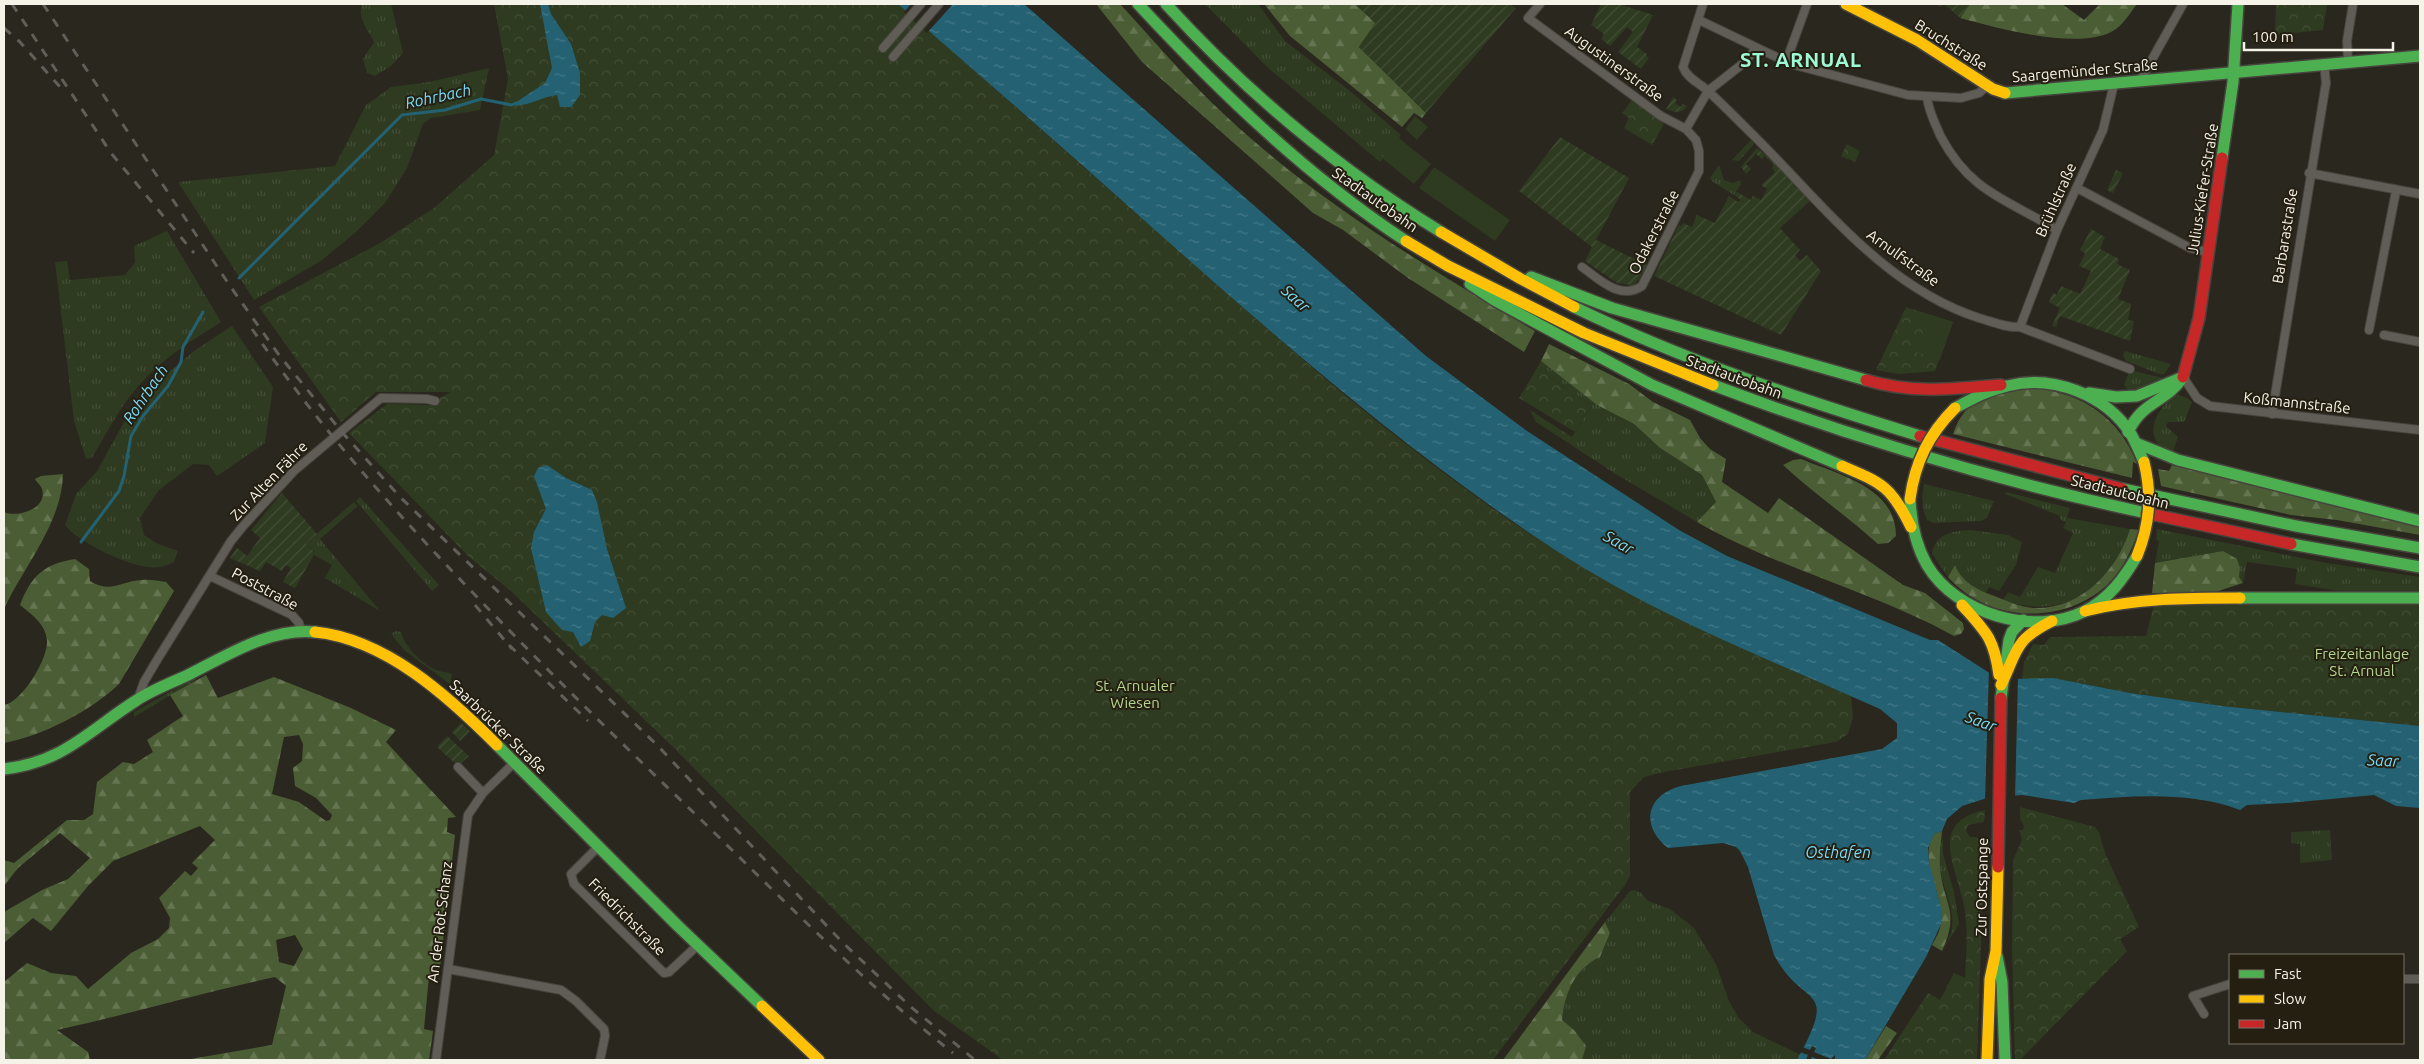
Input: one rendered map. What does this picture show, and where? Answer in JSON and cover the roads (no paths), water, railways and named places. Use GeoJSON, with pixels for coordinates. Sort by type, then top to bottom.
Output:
{"type":"FeatureCollection","features":[{"type":"Feature","properties":{"kind":"main road","name":"Stadtautobahn"},"geometry":{"type":"LineString","coordinates":[[1138,4],[1209,79],[1291,155],[1382,225],[1455,270],[1638,357],[1752,400],[1893,446],[1986,473],[2141,513],[2254,537],[2420,567]]}},
{"type":"Feature","properties":{"kind":"main road","name":"Stadtautobahn"},"geometry":{"type":"LineString","coordinates":[[1166,4],[1220,63],[1308,141],[1377,192],[1518,279],[1602,321],[1706,364],[1826,406],[1980,453],[2176,502],[2259,520],[2420,548]]}},
{"type":"Feature","properties":{"kind":"main road","name":"Bruchstraße"},"geometry":{"type":"LineString","coordinates":[[1846,4],[1917,40],[1988,85]]}},
{"type":"Feature","properties":{"kind":"main road","name":"Julius-Kiefer-Straße"},"geometry":{"type":"LineString","coordinates":[[2183,377],[2190,357],[2208,252],[2235,72],[2238,4]]}},
{"type":"Feature","properties":{"kind":"main road","name":"Saargemünder Straße"},"geometry":{"type":"LineString","coordinates":[[1988,85],[2005,93],[2324,63],[2420,56]]}},
{"type":"Feature","properties":{"kind":"main road"},"geometry":{"type":"LineString","coordinates":[[1480,256],[1612,308],[1851,378],[1885,386],[1921,391],[1947,391],[2031,381],[2047,382],[2077,391],[2113,398],[2133,397],[2153,390],[2170,380],[2183,377]]}},
{"type":"Feature","properties":{"kind":"main road"},"geometry":{"type":"LineString","coordinates":[[1455,270],[1485,295],[1652,385],[1877,481],[1898,500],[1929,569],[2006,651],[2009,671],[2001,685]]}},
{"type":"Feature","properties":{"kind":"main road"},"geometry":{"type":"LineString","coordinates":[[2128,432],[2138,413],[2157,399],[2175,390],[2183,377]]}},
{"type":"Feature","properties":{"kind":"main road"},"geometry":{"type":"LineString","coordinates":[[1911,527],[1910,499],[1914,472],[1925,444],[1942,420],[1955,408],[1979,393],[2001,385]]}},
{"type":"Feature","properties":{"kind":"main road"},"geometry":{"type":"LineString","coordinates":[[2077,391],[2105,407],[2128,432],[2136,443],[2144,462],[2150,489],[2150,511],[2147,530],[2137,556],[2114,590],[2085,611]]}},
{"type":"Feature","properties":{"kind":"main road"},"geometry":{"type":"LineString","coordinates":[[2136,443],[2172,459],[2420,521]]}},
{"type":"Feature","properties":{"kind":"main road"},"geometry":{"type":"LineString","coordinates":[[1954,596],[1986,612],[2023,620],[2052,622]]}},
{"type":"Feature","properties":{"kind":"main road"},"geometry":{"type":"LineString","coordinates":[[2006,651],[2025,635],[2052,622],[2085,611],[2126,602],[2167,598],[2420,598]]}},
{"type":"Feature","properties":{"kind":"main road"},"geometry":{"type":"LineString","coordinates":[[2001,685],[2006,651],[2012,632],[2023,620]]}},
{"type":"Feature","properties":{"kind":"main road","name":"Saarbrücker Straße"},"geometry":{"type":"LineString","coordinates":[[4,769],[29,766],[60,754],[138,699],[270,636],[301,631],[332,634],[357,642],[408,669],[455,703],[698,945],[819,1060]]}},
{"type":"Feature","properties":{"kind":"main road","name":"Zur Ostspange"},"geometry":{"type":"LineString","coordinates":[[1987,1060],[1990,979],[1996,951],[2001,685]]}},
{"type":"Feature","properties":{"kind":"main road","name":"Zur Ostspange"},"geometry":{"type":"LineString","coordinates":[[1996,951],[2002,982],[2004,1060]]}},
{"type":"Feature","properties":{"kind":"street"},"geometry":{"type":"LineString","coordinates":[[883,48],[922,4]]}},
{"type":"Feature","properties":{"kind":"street"},"geometry":{"type":"LineString","coordinates":[[893,57],[940,4]]}},
{"type":"Feature","properties":{"kind":"street","name":"Augustinerstraße"},"geometry":{"type":"LineString","coordinates":[[1540,4],[1528,18],[1661,116],[1686,129]]}},
{"type":"Feature","properties":{"kind":"street"},"geometry":{"type":"LineString","coordinates":[[1703,4],[1699,20],[1786,62],[1908,96],[1927,98],[1967,97],[1984,90],[1988,85]]}},
{"type":"Feature","properties":{"kind":"street"},"geometry":{"type":"LineString","coordinates":[[1786,62],[1807,4]]}},
{"type":"Feature","properties":{"kind":"street"},"geometry":{"type":"LineString","coordinates":[[2140,81],[2183,4]]}},
{"type":"Feature","properties":{"kind":"street"},"geometry":{"type":"LineString","coordinates":[[2348,61],[2348,33],[2354,4]]}},
{"type":"Feature","properties":{"kind":"street","name":"Arnulfstraße"},"geometry":{"type":"LineString","coordinates":[[1699,20],[1683,67],[1685,72],[1708,91],[1776,158],[1844,232],[1903,278],[1930,296],[1962,312],[2007,327],[2020,328],[2130,370]]}},
{"type":"Feature","properties":{"kind":"street"},"geometry":{"type":"LineString","coordinates":[[1686,129],[1708,91],[1745,62],[1756,48]]}},
{"type":"Feature","properties":{"kind":"street","name":"Barbarastraße"},"geometry":{"type":"LineString","coordinates":[[2272,414],[2309,173],[2326,83],[2324,63]]}},
{"type":"Feature","properties":{"kind":"street","name":"Brühlstraße"},"geometry":{"type":"LineString","coordinates":[[2020,328],[2057,230],[2100,135],[2112,99],[2114,84]]}},
{"type":"Feature","properties":{"kind":"street"},"geometry":{"type":"LineString","coordinates":[[1927,98],[1933,121],[1959,167],[1986,190],[2057,230]]}},
{"type":"Feature","properties":{"kind":"street","name":"Odakerstraße"},"geometry":{"type":"LineString","coordinates":[[1582,267],[1614,289],[1632,291],[1638,289],[1646,282],[1699,171],[1698,146],[1686,129]]}},
{"type":"Feature","properties":{"kind":"street"},"geometry":{"type":"LineString","coordinates":[[2309,173],[2396,191],[2420,194]]}},
{"type":"Feature","properties":{"kind":"street"},"geometry":{"type":"LineString","coordinates":[[2077,188],[2190,248],[2208,252]]}},
{"type":"Feature","properties":{"kind":"street"},"geometry":{"type":"LineString","coordinates":[[2370,330],[2396,191]]}},
{"type":"Feature","properties":{"kind":"street"},"geometry":{"type":"LineString","coordinates":[[2384,335],[2420,342]]}},
{"type":"Feature","properties":{"kind":"street","name":"Koßmannstraße"},"geometry":{"type":"LineString","coordinates":[[2183,377],[2197,398],[2210,406],[2420,430]]}},
{"type":"Feature","properties":{"kind":"street","name":"Zur Alten Fähre"},"geometry":{"type":"LineString","coordinates":[[138,699],[153,667],[231,541],[267,498],[294,471],[373,403],[388,397],[435,401]]}},
{"type":"Feature","properties":{"kind":"street","name":"Poststraße"},"geometry":{"type":"LineString","coordinates":[[210,576],[292,614],[299,623],[301,631]]}},
{"type":"Feature","properties":{"kind":"street","name":"An der Rot Schanz"},"geometry":{"type":"LineString","coordinates":[[436,1060],[468,815],[484,792],[514,763]]}},
{"type":"Feature","properties":{"kind":"street"},"geometry":{"type":"LineString","coordinates":[[458,767],[484,792]]}},
{"type":"Feature","properties":{"kind":"street","name":"Friedrichstraße"},"geometry":{"type":"LineString","coordinates":[[599,846],[572,874],[574,884],[664,973],[669,972],[698,945]]}},
{"type":"Feature","properties":{"kind":"street"},"geometry":{"type":"LineString","coordinates":[[448,969],[549,987],[568,994],[604,1029],[605,1036],[600,1060]]}},
{"type":"Feature","properties":{"kind":"street"},"geometry":{"type":"LineString","coordinates":[[2404,979],[2420,979]]}},
{"type":"Feature","properties":{"kind":"street"},"geometry":{"type":"LineString","coordinates":[[2204,1014],[2193,996],[2229,984]]}},
{"type":"Feature","properties":{"kind":"water"},"geometry":{"type":"Polygon","coordinates":[[[540,4],[548,4],[551,14],[571,44],[580,73],[580,95],[571,107],[560,107],[557,95],[524,105],[512,105],[545,83],[552,68],[540,4]]]}},
{"type":"Feature","properties":{"kind":"water"},"geometry":{"type":"Polygon","coordinates":[[[898,4],[1024,4],[1426,356],[1527,431],[1679,530],[1727,556],[1930,640],[1938,640],[1991,674],[2007,679],[2053,678],[2130,693],[2222,706],[2420,726],[2420,808],[2396,806],[2374,795],[2247,805],[2240,810],[2202,800],[2161,796],[2081,800],[2074,803],[2022,795],[1987,798],[1962,806],[1947,819],[1942,831],[1934,834],[1928,848],[1929,862],[1941,908],[1941,924],[1926,957],[1865,1060],[1797,1060],[1810,1035],[1816,1018],[1817,1007],[1813,999],[1785,972],[1774,955],[1748,867],[1740,851],[1736,847],[1723,843],[1668,848],[1653,830],[1651,812],[1660,796],[1669,790],[1681,786],[1882,749],[1897,738],[1897,723],[1880,709],[1751,653],[1626,592],[1585,569],[1494,508],[1394,433],[1297,354],[898,4]]]}},
{"type":"Feature","properties":{"kind":"water"},"geometry":{"type":"Polygon","coordinates":[[[547,465],[566,478],[592,490],[597,502],[607,549],[626,608],[613,618],[602,615],[595,622],[590,641],[581,647],[573,632],[562,630],[546,612],[531,548],[534,532],[546,509],[534,476],[538,468],[547,465]]]}},
{"type":"Feature","properties":{"kind":"waterway","name":"Rohrbach"},"geometry":{"type":"LineString","coordinates":[[239,278],[402,115],[445,110],[481,99],[512,105],[516,103]]}},
{"type":"Feature","properties":{"kind":"waterway","name":"Rohrbach"},"geometry":{"type":"LineString","coordinates":[[81,542],[119,491],[124,476],[131,436],[143,416],[168,386],[181,362],[183,347],[203,312]]}},
{"type":"Feature","properties":{"kind":"railway"},"geometry":{"type":"LineString","coordinates":[[12,4],[111,153],[194,253]]}},
{"type":"Feature","properties":{"kind":"railway"},"geometry":{"type":"LineString","coordinates":[[43,4],[230,286],[279,355],[341,431],[400,497],[658,746],[842,942],[911,1007],[975,1060]]}},
{"type":"Feature","properties":{"kind":"railway"},"geometry":{"type":"LineString","coordinates":[[4,28],[19,41],[61,88]]}},
{"type":"Feature","properties":{"kind":"railway"},"geometry":{"type":"LineString","coordinates":[[252,329],[304,400],[358,467],[446,565],[503,624],[610,732],[819,935],[885,996],[953,1053]]}},
{"type":"Feature","properties":{"kind":"railway"},"geometry":{"type":"LineString","coordinates":[[475,605],[512,649]]}},
{"type":"Feature","properties":{"kind":"railway"},"geometry":{"type":"LineString","coordinates":[[509,645],[588,721]]}},
{"type":"Feature","properties":{"kind":"district","name":"ST. ARNUAL"},"geometry":{"type":"Point","coordinates":[1801,60]}},
{"type":"Feature","properties":{"kind":"water label","name":"Saar"},"geometry":{"type":"Point","coordinates":[1296,298]}},
{"type":"Feature","properties":{"kind":"water label","name":"Saar"},"geometry":{"type":"Point","coordinates":[1619,542]}},
{"type":"Feature","properties":{"kind":"water label","name":"Saar"},"geometry":{"type":"Point","coordinates":[1981,721]}},
{"type":"Feature","properties":{"kind":"water label","name":"Saar"},"geometry":{"type":"Point","coordinates":[2383,760]}},
{"type":"Feature","properties":{"kind":"water label","name":"Osthafen"},"geometry":{"type":"Point","coordinates":[1838,852]}},
{"type":"Feature","properties":{"kind":"park label","name":"Freizeitanlage St. Arnual"},"geometry":{"type":"Point","coordinates":[2362,662]}},
{"type":"Feature","properties":{"kind":"park label","name":"St. Arnualer Wiesen"},"geometry":{"type":"Point","coordinates":[1135,694]}}]}
